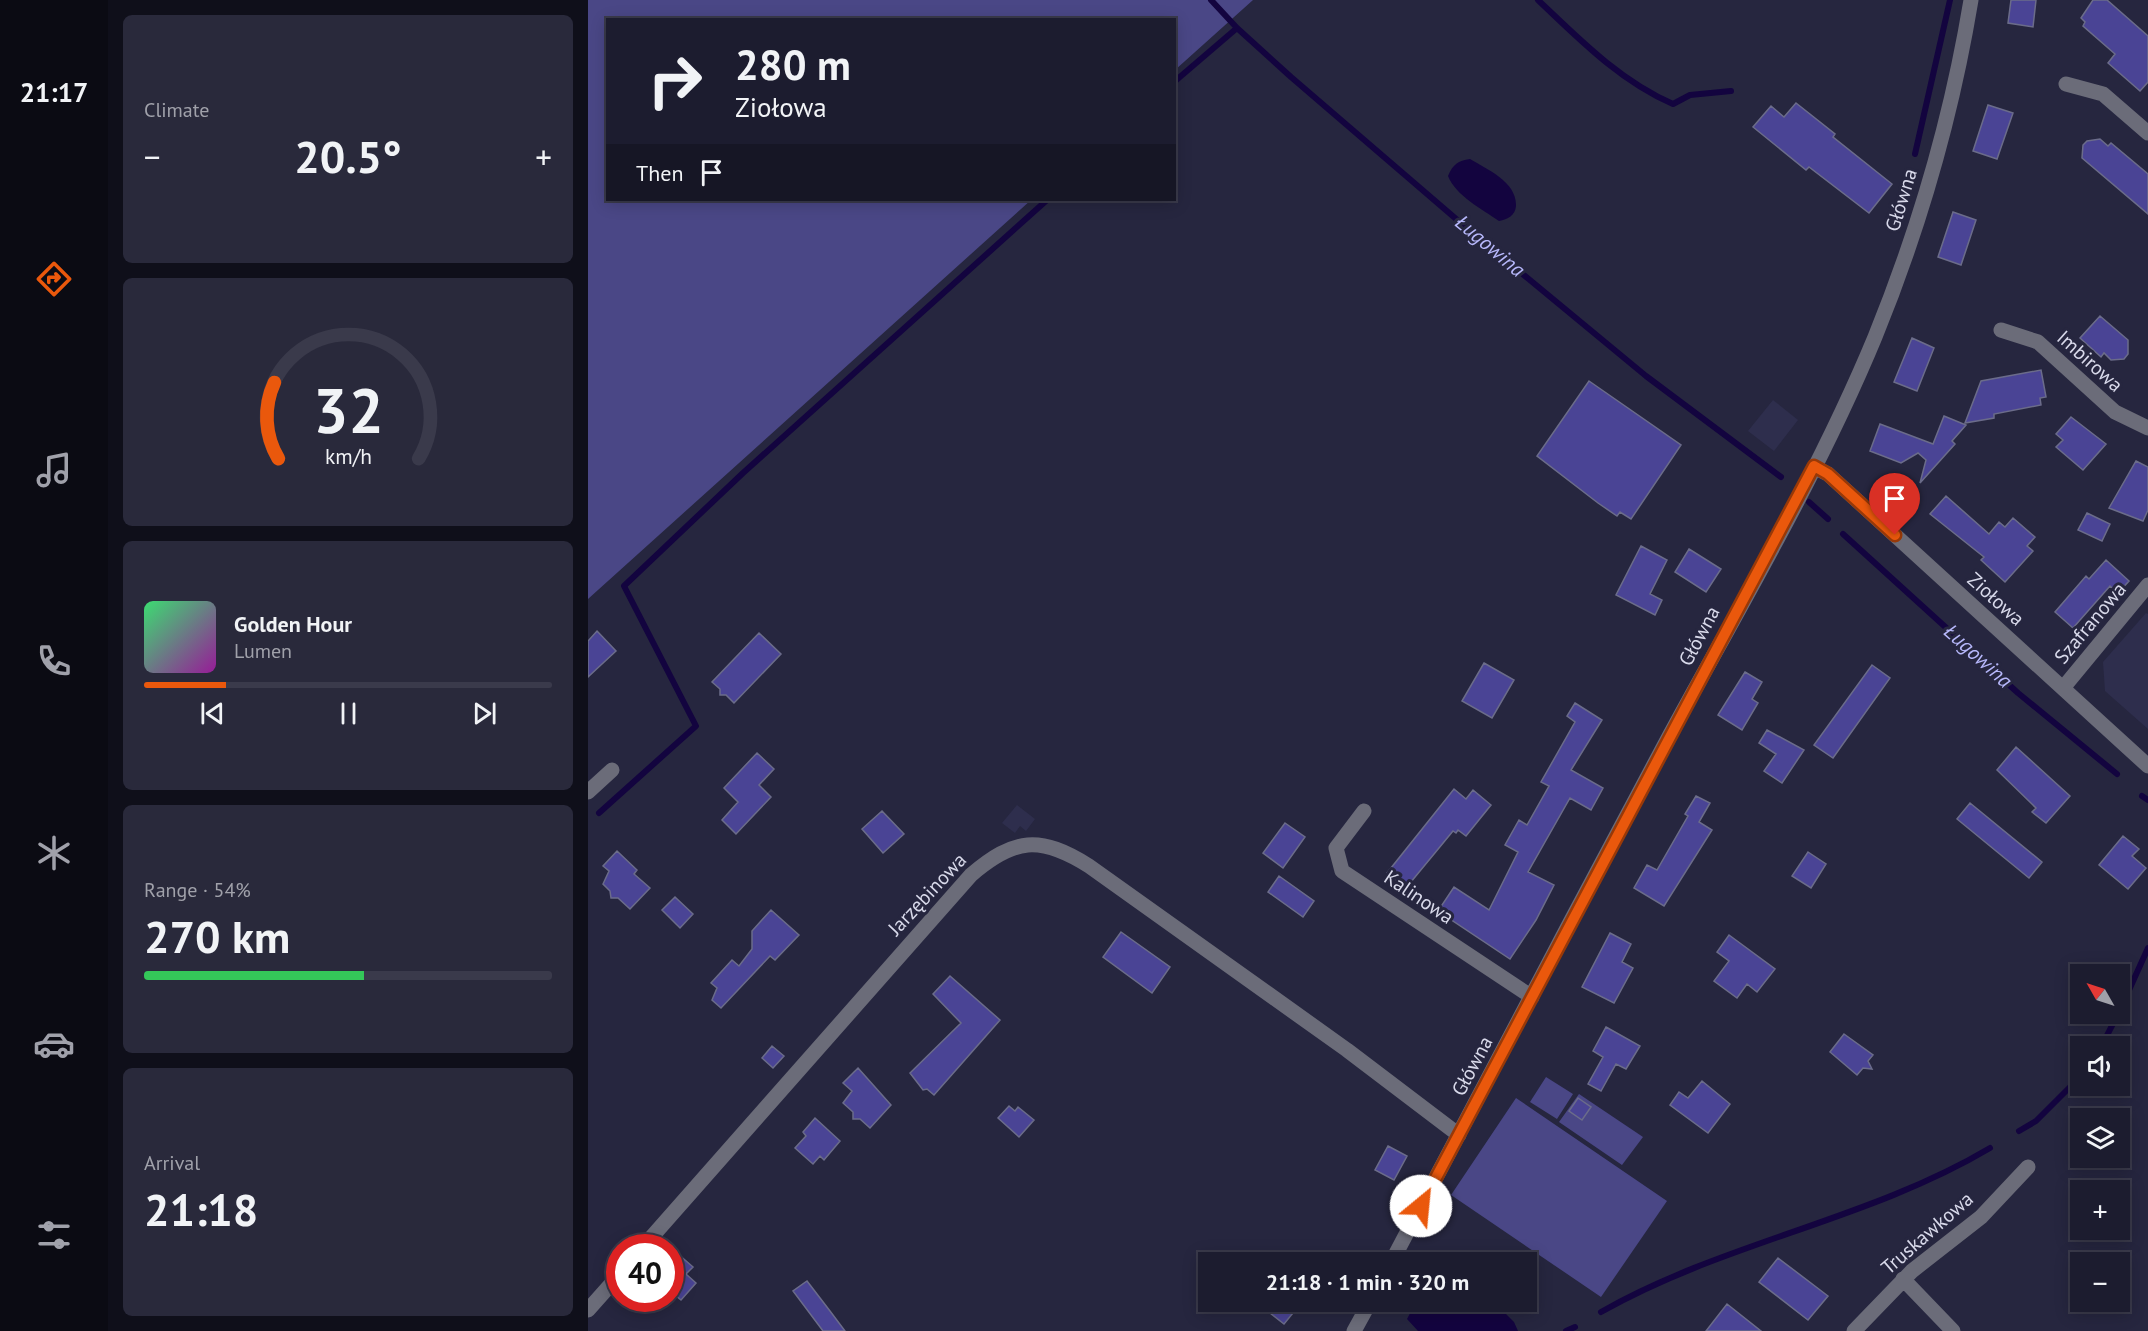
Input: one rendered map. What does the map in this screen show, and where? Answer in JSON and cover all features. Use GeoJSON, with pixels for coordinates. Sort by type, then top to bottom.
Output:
{"type":"FeatureCollection","features":[{"type":"Feature","properties":{"kind":"street","name":"Główna"},"geometry":{"type":"LineString","coordinates":[[1397,1252],[1814,466],[1865,360],[1907,251],[1953,93],[1971,0]]}},
{"type":"Feature","properties":{"kind":"street"},"geometry":{"type":"LineString","coordinates":[[2066,84],[2103,94],[2148,133]]}},
{"type":"Feature","properties":{"kind":"street","name":"Imbirowa"},"geometry":{"type":"LineString","coordinates":[[2001,330],[2038,342],[2115,412],[2148,428]]}},
{"type":"Feature","properties":{"kind":"street","name":"Ziołowa"},"geometry":{"type":"LineString","coordinates":[[1814,466],[1828,474],[2148,766]]}},
{"type":"Feature","properties":{"kind":"street","name":"Szafranowa"},"geometry":{"type":"LineString","coordinates":[[2063,688],[2148,585]]}},
{"type":"Feature","properties":{"kind":"street"},"geometry":{"type":"LineString","coordinates":[[588,792],[612,770]]}},
{"type":"Feature","properties":{"kind":"street","name":"Kalinowa"},"geometry":{"type":"LineString","coordinates":[[1364,811],[1336,848],[1342,871],[1532,997]]}},
{"type":"Feature","properties":{"kind":"street","name":"Jarzębinowa"},"geometry":{"type":"LineString","coordinates":[[654,1234],[971,875],[1004,850],[1024,844],[1042,844],[1072,855],[1089,866],[1347,1050],[1460,1135]]}},
{"type":"Feature","properties":{"kind":"street","name":"Truskawkowa"},"geometry":{"type":"LineString","coordinates":[[1854,1331],[1903,1279],[1981,1217],[2028,1167]]}},
{"type":"Feature","properties":{"kind":"street"},"geometry":{"type":"LineString","coordinates":[[1903,1279],[1953,1331]]}},
{"type":"Feature","properties":{"kind":"street"},"geometry":{"type":"LineString","coordinates":[[588,1310],[606,1290]]}},
{"type":"Feature","properties":{"kind":"street"},"geometry":{"type":"LineString","coordinates":[[1354,1331],[1364,1312]]}},
{"type":"Feature","properties":{"kind":"shaded area"},"geometry":{"type":"Polygon","coordinates":[[[588,0],[1253,0],[1176,69],[1176,18],[606,18],[606,201],[1030,201],[588,599],[588,0]]]}},
{"type":"Feature","properties":{"kind":"shaded area"},"geometry":{"type":"Polygon","coordinates":[[[1470,159],[1493,172],[1512,190],[1516,206],[1510,216],[1499,221],[1470,202],[1452,183],[1448,176],[1454,166],[1470,159]]]}},
{"type":"Feature","properties":{"kind":"shaded area"},"geometry":{"type":"Polygon","coordinates":[[[1773,400],[1798,420],[1774,451],[1748,431],[1773,400]]]}},
{"type":"Feature","properties":{"kind":"shaded area"},"geometry":{"type":"Polygon","coordinates":[[[2146,613],[2148,614],[2148,729],[2105,691],[2103,662],[2146,613]]]}},
{"type":"Feature","properties":{"kind":"shaded area"},"geometry":{"type":"Polygon","coordinates":[[[1017,805],[1035,819],[1026,831],[1020,826],[1015,833],[1002,823],[1017,805]]]}},
{"type":"Feature","properties":{"kind":"shaded area"},"geometry":{"type":"Polygon","coordinates":[[[1546,1077],[1573,1094],[1557,1119],[1530,1102],[1546,1077]]]}},
{"type":"Feature","properties":{"kind":"shaded area"},"geometry":{"type":"Polygon","coordinates":[[[1579,1094],[1643,1137],[1622,1165],[1559,1122],[1579,1094]]]}},
{"type":"Feature","properties":{"kind":"shaded area"},"geometry":{"type":"Polygon","coordinates":[[[1516,1098],[1667,1201],[1601,1297],[1451,1195],[1516,1098]]]}},
{"type":"Feature","properties":{"kind":"shaded area"},"geometry":{"type":"Polygon","coordinates":[[[1411,1312],[1504,1312],[1514,1322],[1518,1331],[1418,1331],[1407,1319],[1411,1312]]]}},
{"type":"Feature","properties":{"kind":"building"},"geometry":{"type":"Polygon","coordinates":[[[2011,0],[2036,0],[2033,27],[2008,23],[2011,0]]]}},
{"type":"Feature","properties":{"kind":"building"},"geometry":{"type":"Polygon","coordinates":[[[2093,0],[2107,0],[2148,36],[2148,82],[2140,91],[2108,63],[2115,54],[2083,26],[2085,22],[2081,18],[2093,0]]]}},
{"type":"Feature","properties":{"kind":"building"},"geometry":{"type":"Polygon","coordinates":[[[1796,103],[1835,134],[1833,137],[1892,184],[1869,213],[1809,167],[1806,170],[1753,127],[1771,106],[1784,117],[1796,103]]]}},
{"type":"Feature","properties":{"kind":"building"},"geometry":{"type":"Polygon","coordinates":[[[1988,105],[2013,113],[1997,159],[1973,151],[1988,105]]]}},
{"type":"Feature","properties":{"kind":"building"},"geometry":{"type":"Polygon","coordinates":[[[2100,139],[2108,146],[2111,143],[2148,174],[2148,214],[2082,158],[2083,145],[2087,141],[2100,139]]]}},
{"type":"Feature","properties":{"kind":"building"},"geometry":{"type":"Polygon","coordinates":[[[1953,212],[1976,220],[1961,265],[1938,257],[1953,212]]]}},
{"type":"Feature","properties":{"kind":"building"},"geometry":{"type":"Polygon","coordinates":[[[2100,316],[2128,340],[2128,354],[2124,359],[2111,360],[2104,353],[2101,357],[2080,338],[2100,316]]]}},
{"type":"Feature","properties":{"kind":"building"},"geometry":{"type":"Polygon","coordinates":[[[1912,338],[1934,348],[1917,391],[1894,382],[1912,338]]]}},
{"type":"Feature","properties":{"kind":"building"},"geometry":{"type":"Polygon","coordinates":[[[2041,370],[2046,397],[2040,398],[2041,405],[1994,414],[1994,418],[1965,423],[1981,381],[2041,370]]]}},
{"type":"Feature","properties":{"kind":"building"},"geometry":{"type":"Polygon","coordinates":[[[1589,381],[1681,445],[1631,519],[1620,512],[1617,516],[1537,456],[1589,381]]]}},
{"type":"Feature","properties":{"kind":"building"},"geometry":{"type":"Polygon","coordinates":[[[1944,416],[1966,425],[1952,441],[1955,444],[1920,483],[1926,460],[1918,453],[1901,463],[1870,451],[1880,424],[1933,444],[1944,416]]]}},
{"type":"Feature","properties":{"kind":"building"},"geometry":{"type":"Polygon","coordinates":[[[2071,417],[2106,444],[2083,470],[2056,447],[2063,440],[2056,434],[2071,417]]]}},
{"type":"Feature","properties":{"kind":"building"},"geometry":{"type":"Polygon","coordinates":[[[2136,461],[2148,467],[2148,510],[2143,521],[2109,508],[2136,461]]]}},
{"type":"Feature","properties":{"kind":"building"},"geometry":{"type":"Polygon","coordinates":[[[1946,496],[1989,534],[1999,522],[2005,527],[2013,518],[2035,537],[2027,546],[2033,551],[2005,582],[1981,560],[1984,557],[1930,514],[1946,496]]]}},
{"type":"Feature","properties":{"kind":"building"},"geometry":{"type":"Polygon","coordinates":[[[2087,513],[2110,524],[2102,541],[2078,530],[2087,513]]]}},
{"type":"Feature","properties":{"kind":"building"},"geometry":{"type":"Polygon","coordinates":[[[1641,546],[1667,560],[1650,594],[1662,600],[1655,615],[1616,595],[1641,546]]]}},
{"type":"Feature","properties":{"kind":"building"},"geometry":{"type":"Polygon","coordinates":[[[1689,549],[1721,569],[1706,592],[1675,572],[1689,549]]]}},
{"type":"Feature","properties":{"kind":"building"},"geometry":{"type":"Polygon","coordinates":[[[2106,560],[2129,581],[2118,593],[2110,586],[2073,628],[2055,612],[2086,576],[2089,579],[2106,560]]]}},
{"type":"Feature","properties":{"kind":"building"},"geometry":{"type":"Polygon","coordinates":[[[597,631],[616,651],[588,677],[588,641],[597,631]]]}},
{"type":"Feature","properties":{"kind":"building"},"geometry":{"type":"Polygon","coordinates":[[[759,633],[781,654],[734,703],[726,695],[720,695],[720,689],[712,682],[759,633]]]}},
{"type":"Feature","properties":{"kind":"building"},"geometry":{"type":"Polygon","coordinates":[[[1484,663],[1514,680],[1492,718],[1462,701],[1484,663]]]}},
{"type":"Feature","properties":{"kind":"building"},"geometry":{"type":"Polygon","coordinates":[[[1872,665],[1890,678],[1833,758],[1814,745],[1872,665]]]}},
{"type":"Feature","properties":{"kind":"building"},"geometry":{"type":"Polygon","coordinates":[[[1745,672],[1762,682],[1752,699],[1758,703],[1742,730],[1718,715],[1745,672]]]}},
{"type":"Feature","properties":{"kind":"building"},"geometry":{"type":"Polygon","coordinates":[[[1575,703],[1602,720],[1571,770],[1603,788],[1591,810],[1570,798],[1528,872],[1554,885],[1536,920],[1510,959],[1438,911],[1454,887],[1489,910],[1518,852],[1505,845],[1519,820],[1527,825],[1549,786],[1541,782],[1575,722],[1567,716],[1575,703]]]}},
{"type":"Feature","properties":{"kind":"building"},"geometry":{"type":"Polygon","coordinates":[[[1767,730],[1804,750],[1782,783],[1764,771],[1776,754],[1759,743],[1767,730]]]}},
{"type":"Feature","properties":{"kind":"building"},"geometry":{"type":"Polygon","coordinates":[[[2016,747],[2070,796],[2046,823],[2032,812],[2036,808],[1997,770],[2016,747]]]}},
{"type":"Feature","properties":{"kind":"building"},"geometry":{"type":"Polygon","coordinates":[[[757,753],[774,769],[759,785],[771,797],[736,834],[722,820],[738,802],[724,788],[757,753]]]}},
{"type":"Feature","properties":{"kind":"building"},"geometry":{"type":"Polygon","coordinates":[[[1454,789],[1466,799],[1473,790],[1491,805],[1466,836],[1458,830],[1456,833],[1453,831],[1406,888],[1387,873],[1454,789]]]}},
{"type":"Feature","properties":{"kind":"building"},"geometry":{"type":"Polygon","coordinates":[[[1696,796],[1710,803],[1699,822],[1712,830],[1664,906],[1634,888],[1647,865],[1657,870],[1688,816],[1685,814],[1696,796]]]}},
{"type":"Feature","properties":{"kind":"building"},"geometry":{"type":"Polygon","coordinates":[[[1970,803],[2042,862],[2029,878],[1957,819],[1970,803]]]}},
{"type":"Feature","properties":{"kind":"building"},"geometry":{"type":"Polygon","coordinates":[[[882,811],[904,834],[883,853],[862,829],[882,811]]]}},
{"type":"Feature","properties":{"kind":"building"},"geometry":{"type":"Polygon","coordinates":[[[1285,823],[1305,837],[1283,868],[1263,853],[1285,823]]]}},
{"type":"Feature","properties":{"kind":"building"},"geometry":{"type":"Polygon","coordinates":[[[2123,836],[2139,849],[2132,856],[2146,868],[2128,889],[2099,865],[2123,836]]]}},
{"type":"Feature","properties":{"kind":"building"},"geometry":{"type":"Polygon","coordinates":[[[617,851],[637,870],[634,874],[650,888],[630,909],[618,898],[611,898],[610,891],[603,884],[609,871],[603,866],[617,851]]]}},
{"type":"Feature","properties":{"kind":"building"},"geometry":{"type":"Polygon","coordinates":[[[1808,852],[1826,864],[1811,888],[1792,876],[1808,852]]]}},
{"type":"Feature","properties":{"kind":"building"},"geometry":{"type":"Polygon","coordinates":[[[1279,876],[1314,901],[1303,917],[1268,892],[1279,876]]]}},
{"type":"Feature","properties":{"kind":"building"},"geometry":{"type":"Polygon","coordinates":[[[675,897],[693,914],[680,928],[662,910],[675,897]]]}},
{"type":"Feature","properties":{"kind":"building"},"geometry":{"type":"Polygon","coordinates":[[[771,910],[799,935],[775,960],[770,956],[721,1008],[712,1000],[717,988],[711,983],[732,960],[739,966],[752,949],[752,931],[771,910]]]}},
{"type":"Feature","properties":{"kind":"building"},"geometry":{"type":"Polygon","coordinates":[[[1121,932],[1170,967],[1152,993],[1103,957],[1121,932]]]}},
{"type":"Feature","properties":{"kind":"building"},"geometry":{"type":"Polygon","coordinates":[[[1610,933],[1631,944],[1622,962],[1633,968],[1614,1003],[1582,987],[1610,933]]]}},
{"type":"Feature","properties":{"kind":"building"},"geometry":{"type":"Polygon","coordinates":[[[1729,935],[1775,969],[1757,992],[1747,984],[1737,998],[1714,981],[1729,961],[1717,952],[1729,935]]]}},
{"type":"Feature","properties":{"kind":"building"},"geometry":{"type":"Polygon","coordinates":[[[950,976],[1000,1020],[934,1095],[927,1089],[923,1090],[910,1073],[961,1023],[933,994],[950,976]]]}},
{"type":"Feature","properties":{"kind":"building"},"geometry":{"type":"Polygon","coordinates":[[[1606,1027],[1640,1046],[1626,1069],[1616,1064],[1601,1091],[1588,1084],[1603,1057],[1593,1051],[1606,1027]]]}},
{"type":"Feature","properties":{"kind":"building"},"geometry":{"type":"Polygon","coordinates":[[[1844,1034],[1873,1055],[1868,1061],[1872,1069],[1863,1068],[1857,1075],[1830,1052],[1844,1034]]]}},
{"type":"Feature","properties":{"kind":"building"},"geometry":{"type":"Polygon","coordinates":[[[772,1046],[784,1056],[773,1068],[762,1058],[772,1046]]]}},
{"type":"Feature","properties":{"kind":"building"},"geometry":{"type":"Polygon","coordinates":[[[858,1068],[891,1105],[870,1128],[860,1119],[853,1119],[853,1112],[843,1103],[852,1091],[843,1083],[858,1068]]]}},
{"type":"Feature","properties":{"kind":"building"},"geometry":{"type":"Polygon","coordinates":[[[1702,1081],[1730,1104],[1708,1133],[1670,1105],[1679,1092],[1688,1098],[1702,1081]]]}},
{"type":"Feature","properties":{"kind":"building"},"geometry":{"type":"Polygon","coordinates":[[[1578,1098],[1591,1107],[1582,1120],[1569,1111],[1578,1098]]]}},
{"type":"Feature","properties":{"kind":"building"},"geometry":{"type":"Polygon","coordinates":[[[1009,1106],[1015,1111],[1018,1107],[1034,1120],[1019,1137],[998,1118],[1009,1106]]]}},
{"type":"Feature","properties":{"kind":"building"},"geometry":{"type":"Polygon","coordinates":[[[815,1118],[840,1141],[824,1160],[820,1156],[813,1164],[795,1148],[806,1136],[803,1132],[815,1118]]]}},
{"type":"Feature","properties":{"kind":"building"},"geometry":{"type":"Polygon","coordinates":[[[1388,1146],[1407,1156],[1394,1180],[1375,1170],[1388,1146]]]}},
{"type":"Feature","properties":{"kind":"building"},"geometry":{"type":"Polygon","coordinates":[[[1778,1258],[1828,1296],[1808,1320],[1759,1282],[1778,1258]]]}},
{"type":"Feature","properties":{"kind":"building"},"geometry":{"type":"Polygon","coordinates":[[[684,1259],[693,1267],[686,1274],[696,1283],[684,1297],[684,1259]]]}},
{"type":"Feature","properties":{"kind":"building"},"geometry":{"type":"Polygon","coordinates":[[[807,1281],[845,1331],[823,1331],[793,1291],[807,1281]]]}},
{"type":"Feature","properties":{"kind":"building"},"geometry":{"type":"Polygon","coordinates":[[[1727,1304],[1761,1331],[1706,1331],[1727,1304]]]}},
{"type":"Feature","properties":{"kind":"building"},"geometry":{"type":"Polygon","coordinates":[[[1269,1312],[1294,1312],[1284,1324],[1269,1312]]]}},
{"type":"Feature","properties":{"kind":"waterway","name":"Ługowina"},"geometry":{"type":"LineString","coordinates":[[1211,0],[1237,28],[1291,77],[1462,224],[1646,376],[1781,477]]}},
{"type":"Feature","properties":{"kind":"waterway"},"geometry":{"type":"LineString","coordinates":[[1538,0],[1601,58],[1635,84],[1673,104],[1690,95],[1731,91]]}},
{"type":"Feature","properties":{"kind":"waterway"},"geometry":{"type":"LineString","coordinates":[[1915,154],[1950,0]]}},
{"type":"Feature","properties":{"kind":"waterway"},"geometry":{"type":"LineString","coordinates":[[1176,80],[1237,28]]}},
{"type":"Feature","properties":{"kind":"waterway"},"geometry":{"type":"LineString","coordinates":[[599,813],[696,726],[624,586],[743,473],[1046,201]]}},
{"type":"Feature","properties":{"kind":"waterway","name":"Ługowina"},"geometry":{"type":"LineString","coordinates":[[1809,502],[1828,519]]}},
{"type":"Feature","properties":{"kind":"waterway","name":"Ługowina"},"geometry":{"type":"LineString","coordinates":[[1843,534],[2018,693],[2117,774]]}},
{"type":"Feature","properties":{"kind":"waterway","name":"Ługowina"},"geometry":{"type":"LineString","coordinates":[[2142,796],[2148,800]]}},
{"type":"Feature","properties":{"kind":"waterway"},"geometry":{"type":"LineString","coordinates":[[2130,988],[2148,948]]}},
{"type":"Feature","properties":{"kind":"waterway"},"geometry":{"type":"LineString","coordinates":[[2107,1036],[2113,1024]]}},
{"type":"Feature","properties":{"kind":"waterway"},"geometry":{"type":"LineString","coordinates":[[2019,1131],[2036,1121],[2070,1087]]}},
{"type":"Feature","properties":{"kind":"waterway"},"geometry":{"type":"LineString","coordinates":[[1601,1312],[1697,1267],[1895,1194],[1944,1173],[1990,1148]]}},
{"type":"Feature","properties":{"kind":"waterway"},"geometry":{"type":"LineString","coordinates":[[1566,1331],[1575,1327]]}},
{"type":"Feature","properties":{"kind":"route"},"geometry":{"type":"LineString","coordinates":[[1421,1206],[1814,466],[1828,474],[1895,535]]}}]}
